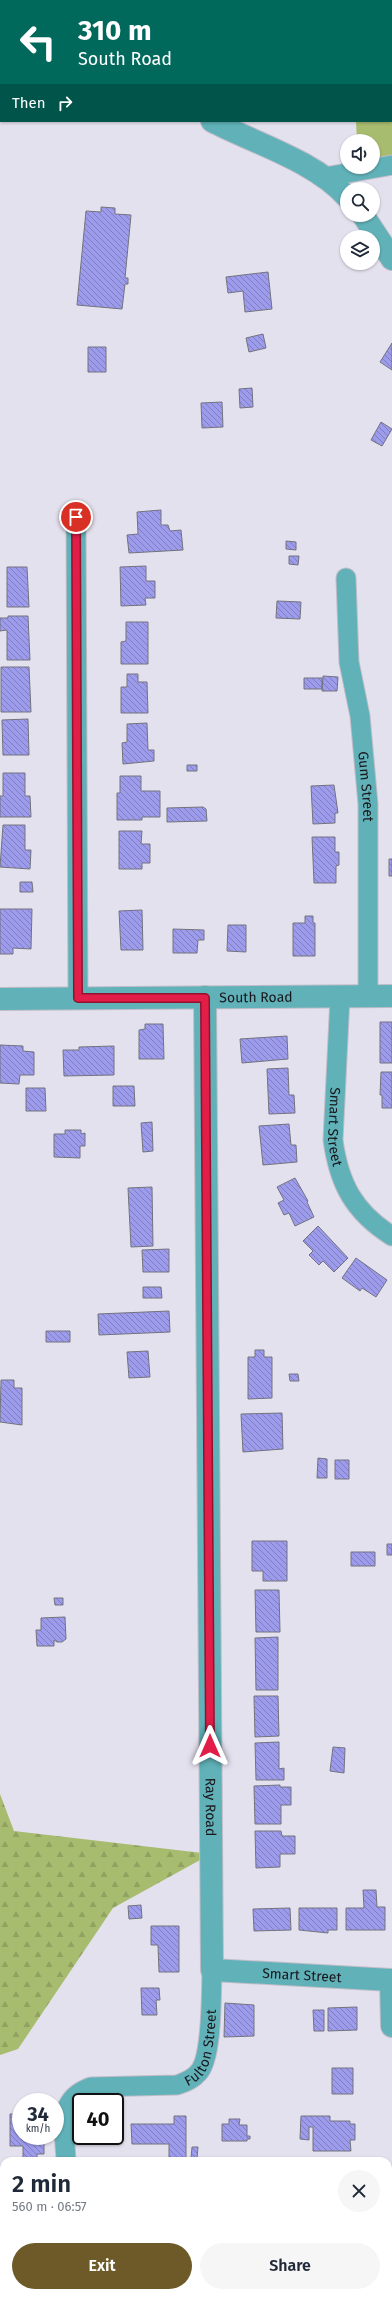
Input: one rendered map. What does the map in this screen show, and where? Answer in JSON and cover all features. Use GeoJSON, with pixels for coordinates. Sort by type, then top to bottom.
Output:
{"type":"FeatureCollection","features":[{"type":"Feature","properties":{"kind":"street"},"geometry":{"type":"LineString","coordinates":[[214,122],[286,156],[325,177],[340,191]]}},
{"type":"Feature","properties":{"kind":"street"},"geometry":{"type":"LineString","coordinates":[[325,177],[392,165]]}},
{"type":"Feature","properties":{"kind":"street"},"geometry":{"type":"LineString","coordinates":[[368,222],[392,259]]}},
{"type":"Feature","properties":{"kind":"street"},"geometry":{"type":"LineString","coordinates":[[76,517],[78,998]]}},
{"type":"Feature","properties":{"kind":"street","name":"Gum Street"},"geometry":{"type":"LineString","coordinates":[[346,578],[349,662],[360,716],[368,804],[368,997]]}},
{"type":"Feature","properties":{"kind":"street","name":"South Road"},"geometry":{"type":"LineString","coordinates":[[0,998],[392,996]]}},
{"type":"Feature","properties":{"kind":"street","name":"Smart Street"},"geometry":{"type":"LineString","coordinates":[[340,997],[333,1140],[336,1163],[351,1198],[366,1216],[392,1236]]}},
{"type":"Feature","properties":{"kind":"street","name":"Ray Road"},"geometry":{"type":"LineString","coordinates":[[205,998],[212,1970]]}},
{"type":"Feature","properties":{"kind":"street","name":"Smart Street"},"geometry":{"type":"LineString","coordinates":[[212,1970],[391,1980]]}},
{"type":"Feature","properties":{"kind":"street","name":"Fulton Street"},"geometry":{"type":"LineString","coordinates":[[66,2157],[64,2115],[73,2096],[79,2092],[91,2087],[177,2085],[188,2081],[198,2073],[208,2055],[212,1970]]}},
{"type":"Feature","properties":{"kind":"street"},"geometry":{"type":"LineString","coordinates":[[391,1980],[392,2026]]}},
{"type":"Feature","properties":{"kind":"green space"},"geometry":{"type":"Polygon","coordinates":[[[356,122],[392,122],[392,165],[380,166],[380,134],[357,134],[356,122]]]}},
{"type":"Feature","properties":{"kind":"green space"},"geometry":{"type":"Polygon","coordinates":[[[0,1794],[14,1831],[211,1854],[113,1908],[18,2049],[0,2055],[0,1794]]]}},
{"type":"Feature","properties":{"kind":"building"},"geometry":{"type":"Polygon","coordinates":[[[101,207],[115,208],[115,214],[131,215],[125,278],[128,278],[128,284],[125,284],[122,309],[77,305],[86,211],[101,212],[101,207]]]}},
{"type":"Feature","properties":{"kind":"building"},"geometry":{"type":"Polygon","coordinates":[[[268,272],[272,309],[245,312],[243,291],[228,293],[226,277],[268,272]]]}},
{"type":"Feature","properties":{"kind":"building"},"geometry":{"type":"Polygon","coordinates":[[[263,334],[266,348],[249,352],[246,338],[263,334]]]}},
{"type":"Feature","properties":{"kind":"building"},"geometry":{"type":"Polygon","coordinates":[[[392,343],[392,370],[380,362],[392,343]]]}},
{"type":"Feature","properties":{"kind":"building"},"geometry":{"type":"Polygon","coordinates":[[[88,347],[106,347],[106,372],[88,372],[88,347]]]}},
{"type":"Feature","properties":{"kind":"building"},"geometry":{"type":"Polygon","coordinates":[[[252,388],[253,407],[240,408],[239,389],[252,388]]]}},
{"type":"Feature","properties":{"kind":"building"},"geometry":{"type":"Polygon","coordinates":[[[222,402],[223,427],[202,428],[201,403],[222,402]]]}},
{"type":"Feature","properties":{"kind":"building"},"geometry":{"type":"Polygon","coordinates":[[[381,422],[392,429],[382,446],[371,440],[381,422]]]}},
{"type":"Feature","properties":{"kind":"building"},"geometry":{"type":"Polygon","coordinates":[[[161,510],[161,525],[168,525],[170,531],[181,530],[183,550],[129,553],[127,535],[138,534],[137,512],[161,510]]]}},
{"type":"Feature","properties":{"kind":"building"},"geometry":{"type":"Polygon","coordinates":[[[286,541],[296,542],[296,550],[286,549],[286,541]]]}},
{"type":"Feature","properties":{"kind":"building"},"geometry":{"type":"Polygon","coordinates":[[[289,556],[299,556],[298,565],[289,564],[289,556]]]}},
{"type":"Feature","properties":{"kind":"building"},"geometry":{"type":"Polygon","coordinates":[[[146,566],[146,581],[155,581],[155,598],[145,598],[146,605],[121,606],[120,567],[146,566]]]}},
{"type":"Feature","properties":{"kind":"building"},"geometry":{"type":"Polygon","coordinates":[[[7,567],[27,567],[29,607],[7,607],[7,567]]]}},
{"type":"Feature","properties":{"kind":"building"},"geometry":{"type":"Polygon","coordinates":[[[277,601],[301,602],[300,619],[276,618],[277,601]]]}},
{"type":"Feature","properties":{"kind":"building"},"geometry":{"type":"Polygon","coordinates":[[[8,616],[28,616],[30,660],[7,660],[7,630],[0,631],[0,618],[8,618],[8,616]]]}},
{"type":"Feature","properties":{"kind":"building"},"geometry":{"type":"Polygon","coordinates":[[[126,622],[148,622],[148,664],[121,664],[121,642],[126,641],[126,622]]]}},
{"type":"Feature","properties":{"kind":"building"},"geometry":{"type":"Polygon","coordinates":[[[1,667],[29,667],[31,712],[1,712],[1,667]]]}},
{"type":"Feature","properties":{"kind":"building"},"geometry":{"type":"Polygon","coordinates":[[[127,674],[138,674],[138,682],[147,682],[148,713],[121,713],[121,687],[127,687],[127,674]]]}},
{"type":"Feature","properties":{"kind":"building"},"geometry":{"type":"Polygon","coordinates":[[[323,676],[338,677],[337,691],[322,691],[323,676]]]}},
{"type":"Feature","properties":{"kind":"building"},"geometry":{"type":"Polygon","coordinates":[[[304,678],[322,678],[322,689],[304,689],[304,678]]]}},
{"type":"Feature","properties":{"kind":"building"},"geometry":{"type":"Polygon","coordinates":[[[28,719],[29,755],[3,755],[2,720],[28,719]]]}},
{"type":"Feature","properties":{"kind":"building"},"geometry":{"type":"Polygon","coordinates":[[[147,723],[148,750],[154,750],[154,761],[123,764],[122,743],[127,742],[127,724],[147,723]]]}},
{"type":"Feature","properties":{"kind":"building"},"geometry":{"type":"Polygon","coordinates":[[[187,765],[197,765],[197,771],[187,771],[187,765]]]}},
{"type":"Feature","properties":{"kind":"building"},"geometry":{"type":"Polygon","coordinates":[[[3,773],[25,773],[25,796],[30,796],[31,817],[0,817],[0,796],[3,796],[3,773]]]}},
{"type":"Feature","properties":{"kind":"building"},"geometry":{"type":"Polygon","coordinates":[[[120,776],[141,776],[141,791],[160,791],[160,817],[142,817],[142,820],[117,820],[117,793],[120,793],[120,776]]]}},
{"type":"Feature","properties":{"kind":"building"},"geometry":{"type":"Polygon","coordinates":[[[334,785],[338,813],[335,813],[335,823],[313,824],[311,786],[334,785]]]}},
{"type":"Feature","properties":{"kind":"building"},"geometry":{"type":"Polygon","coordinates":[[[203,807],[206,809],[207,821],[167,822],[167,808],[203,807]]]}},
{"type":"Feature","properties":{"kind":"building"},"geometry":{"type":"Polygon","coordinates":[[[3,825],[25,825],[25,850],[31,850],[30,869],[0,867],[3,825]]]}},
{"type":"Feature","properties":{"kind":"building"},"geometry":{"type":"Polygon","coordinates":[[[119,831],[142,831],[141,844],[150,844],[150,863],[142,863],[142,869],[119,869],[119,831]]]}},
{"type":"Feature","properties":{"kind":"building"},"geometry":{"type":"Polygon","coordinates":[[[312,837],[335,837],[335,852],[339,852],[339,865],[336,866],[336,883],[314,883],[312,837]]]}},
{"type":"Feature","properties":{"kind":"building"},"geometry":{"type":"Polygon","coordinates":[[[389,859],[392,859],[392,876],[389,876],[389,859]]]}},
{"type":"Feature","properties":{"kind":"building"},"geometry":{"type":"Polygon","coordinates":[[[20,882],[32,882],[33,892],[20,892],[20,882]]]}},
{"type":"Feature","properties":{"kind":"building"},"geometry":{"type":"Polygon","coordinates":[[[0,909],[32,909],[31,949],[13,948],[13,954],[0,954],[0,909]]]}},
{"type":"Feature","properties":{"kind":"building"},"geometry":{"type":"Polygon","coordinates":[[[142,910],[143,950],[121,950],[119,911],[142,910]]]}},
{"type":"Feature","properties":{"kind":"building"},"geometry":{"type":"Polygon","coordinates":[[[305,916],[313,916],[313,923],[315,923],[315,956],[293,956],[293,923],[305,923],[305,916]]]}},
{"type":"Feature","properties":{"kind":"building"},"geometry":{"type":"Polygon","coordinates":[[[228,925],[246,925],[246,952],[227,951],[228,925]]]}},
{"type":"Feature","properties":{"kind":"building"},"geometry":{"type":"Polygon","coordinates":[[[173,929],[204,930],[204,940],[198,940],[197,953],[173,953],[173,929]]]}},
{"type":"Feature","properties":{"kind":"building"},"geometry":{"type":"Polygon","coordinates":[[[380,1022],[392,1022],[392,1063],[380,1063],[380,1022]]]}},
{"type":"Feature","properties":{"kind":"building"},"geometry":{"type":"Polygon","coordinates":[[[145,1024],[163,1024],[164,1059],[139,1059],[139,1030],[145,1029],[145,1024]]]}},
{"type":"Feature","properties":{"kind":"building"},"geometry":{"type":"Polygon","coordinates":[[[287,1036],[288,1059],[242,1063],[240,1039],[287,1036]]]}},
{"type":"Feature","properties":{"kind":"building"},"geometry":{"type":"Polygon","coordinates":[[[0,1045],[23,1046],[23,1051],[34,1052],[34,1075],[20,1075],[19,1084],[0,1083],[0,1045]]]}},
{"type":"Feature","properties":{"kind":"building"},"geometry":{"type":"Polygon","coordinates":[[[114,1046],[114,1075],[64,1076],[63,1050],[79,1050],[79,1047],[114,1046]]]}},
{"type":"Feature","properties":{"kind":"building"},"geometry":{"type":"Polygon","coordinates":[[[288,1068],[289,1095],[294,1095],[295,1113],[269,1114],[267,1069],[288,1068]]]}},
{"type":"Feature","properties":{"kind":"building"},"geometry":{"type":"Polygon","coordinates":[[[381,1072],[392,1072],[392,1108],[382,1108],[382,1095],[380,1095],[381,1072]]]}},
{"type":"Feature","properties":{"kind":"building"},"geometry":{"type":"Polygon","coordinates":[[[113,1086],[134,1086],[135,1106],[113,1106],[113,1086]]]}},
{"type":"Feature","properties":{"kind":"building"},"geometry":{"type":"Polygon","coordinates":[[[26,1088],[45,1088],[46,1111],[26,1111],[26,1088]]]}},
{"type":"Feature","properties":{"kind":"building"},"geometry":{"type":"Polygon","coordinates":[[[152,1122],[153,1151],[143,1152],[141,1123],[152,1122]]]}},
{"type":"Feature","properties":{"kind":"building"},"geometry":{"type":"Polygon","coordinates":[[[289,1124],[291,1145],[296,1145],[297,1162],[263,1165],[259,1126],[289,1124]]]}},
{"type":"Feature","properties":{"kind":"building"},"geometry":{"type":"Polygon","coordinates":[[[65,1130],[81,1130],[81,1134],[85,1133],[85,1146],[80,1146],[80,1158],[54,1157],[54,1134],[65,1134],[65,1130]]]}},
{"type":"Feature","properties":{"kind":"building"},"geometry":{"type":"Polygon","coordinates":[[[295,1178],[308,1201],[307,1202],[314,1217],[295,1226],[289,1213],[284,1215],[278,1203],[284,1200],[277,1187],[295,1178]]]}},
{"type":"Feature","properties":{"kind":"building"},"geometry":{"type":"Polygon","coordinates":[[[152,1187],[153,1246],[131,1247],[128,1188],[152,1187]]]}},
{"type":"Feature","properties":{"kind":"building"},"geometry":{"type":"Polygon","coordinates":[[[318,1226],[348,1258],[334,1272],[323,1261],[319,1265],[309,1255],[313,1251],[303,1241],[318,1226]]]}},
{"type":"Feature","properties":{"kind":"building"},"geometry":{"type":"Polygon","coordinates":[[[169,1249],[169,1272],[143,1272],[142,1250],[169,1249]]]}},
{"type":"Feature","properties":{"kind":"building"},"geometry":{"type":"Polygon","coordinates":[[[356,1258],[387,1280],[376,1297],[362,1288],[360,1291],[342,1278],[356,1258]]]}},
{"type":"Feature","properties":{"kind":"building"},"geometry":{"type":"Polygon","coordinates":[[[143,1287],[161,1287],[162,1298],[143,1298],[143,1287]]]}},
{"type":"Feature","properties":{"kind":"building"},"geometry":{"type":"Polygon","coordinates":[[[169,1311],[170,1332],[99,1335],[98,1314],[169,1311]]]}},
{"type":"Feature","properties":{"kind":"building"},"geometry":{"type":"Polygon","coordinates":[[[46,1331],[70,1331],[70,1342],[46,1342],[46,1331]]]}},
{"type":"Feature","properties":{"kind":"building"},"geometry":{"type":"Polygon","coordinates":[[[255,1350],[264,1350],[264,1357],[272,1357],[272,1398],[248,1399],[248,1357],[255,1357],[255,1350]]]}},
{"type":"Feature","properties":{"kind":"building"},"geometry":{"type":"Polygon","coordinates":[[[148,1351],[150,1377],[129,1378],[127,1352],[148,1351]]]}},
{"type":"Feature","properties":{"kind":"building"},"geometry":{"type":"Polygon","coordinates":[[[289,1374],[298,1374],[299,1381],[290,1381],[289,1374]]]}},
{"type":"Feature","properties":{"kind":"building"},"geometry":{"type":"Polygon","coordinates":[[[1,1380],[14,1380],[14,1388],[22,1388],[22,1425],[0,1422],[1,1380]]]}},
{"type":"Feature","properties":{"kind":"building"},"geometry":{"type":"Polygon","coordinates":[[[282,1413],[283,1449],[243,1452],[241,1414],[282,1413]]]}},
{"type":"Feature","properties":{"kind":"building"},"geometry":{"type":"Polygon","coordinates":[[[318,1458],[327,1459],[327,1478],[317,1478],[318,1458]]]}},
{"type":"Feature","properties":{"kind":"building"},"geometry":{"type":"Polygon","coordinates":[[[335,1460],[349,1460],[349,1479],[335,1479],[335,1460]]]}},
{"type":"Feature","properties":{"kind":"building"},"geometry":{"type":"Polygon","coordinates":[[[252,1541],[287,1541],[287,1581],[263,1581],[263,1571],[252,1571],[252,1541]]]}},
{"type":"Feature","properties":{"kind":"building"},"geometry":{"type":"Polygon","coordinates":[[[387,1544],[392,1544],[392,1555],[387,1555],[387,1544]]]}},
{"type":"Feature","properties":{"kind":"building"},"geometry":{"type":"Polygon","coordinates":[[[351,1552],[375,1552],[375,1566],[351,1566],[351,1552]]]}},
{"type":"Feature","properties":{"kind":"building"},"geometry":{"type":"Polygon","coordinates":[[[255,1590],[279,1590],[280,1632],[256,1632],[255,1590]]]}},
{"type":"Feature","properties":{"kind":"building"},"geometry":{"type":"Polygon","coordinates":[[[54,1598],[63,1598],[63,1605],[55,1605],[54,1598]]]}},
{"type":"Feature","properties":{"kind":"building"},"geometry":{"type":"Polygon","coordinates":[[[65,1617],[66,1639],[62,1642],[57,1642],[54,1640],[54,1646],[37,1646],[36,1630],[41,1630],[41,1618],[65,1617]]]}},
{"type":"Feature","properties":{"kind":"building"},"geometry":{"type":"Polygon","coordinates":[[[278,1637],[278,1690],[256,1690],[255,1638],[278,1637]]]}},
{"type":"Feature","properties":{"kind":"building"},"geometry":{"type":"Polygon","coordinates":[[[254,1696],[278,1696],[279,1736],[255,1737],[254,1696]]]}},
{"type":"Feature","properties":{"kind":"building"},"geometry":{"type":"Polygon","coordinates":[[[279,1742],[279,1769],[284,1768],[284,1780],[256,1780],[255,1743],[279,1742]]]}},
{"type":"Feature","properties":{"kind":"building"},"geometry":{"type":"Polygon","coordinates":[[[333,1747],[345,1748],[344,1773],[330,1771],[333,1747]]]}},
{"type":"Feature","properties":{"kind":"building"},"geometry":{"type":"Polygon","coordinates":[[[280,1785],[280,1787],[291,1787],[291,1805],[281,1805],[281,1824],[255,1824],[254,1786],[280,1785]]]}},
{"type":"Feature","properties":{"kind":"building"},"geometry":{"type":"Polygon","coordinates":[[[255,1831],[281,1831],[282,1836],[295,1836],[295,1854],[280,1854],[280,1867],[256,1868],[255,1831]]]}},
{"type":"Feature","properties":{"kind":"building"},"geometry":{"type":"Polygon","coordinates":[[[363,1890],[376,1890],[377,1907],[385,1907],[385,1930],[346,1930],[346,1908],[364,1908],[363,1890]]]}},
{"type":"Feature","properties":{"kind":"building"},"geometry":{"type":"Polygon","coordinates":[[[141,1905],[142,1918],[129,1919],[128,1906],[141,1905]]]}},
{"type":"Feature","properties":{"kind":"building"},"geometry":{"type":"Polygon","coordinates":[[[290,1908],[291,1930],[254,1931],[253,1909],[290,1908]]]}},
{"type":"Feature","properties":{"kind":"building"},"geometry":{"type":"Polygon","coordinates":[[[299,1908],[337,1908],[337,1930],[328,1930],[328,1933],[299,1930],[299,1908]]]}},
{"type":"Feature","properties":{"kind":"building"},"geometry":{"type":"Polygon","coordinates":[[[151,1926],[179,1926],[179,1972],[159,1972],[158,1945],[151,1945],[151,1926]]]}},
{"type":"Feature","properties":{"kind":"building"},"geometry":{"type":"Polygon","coordinates":[[[141,1988],[159,1988],[160,2000],[156,2000],[157,2015],[142,2015],[141,1988]]]}},
{"type":"Feature","properties":{"kind":"building"},"geometry":{"type":"Polygon","coordinates":[[[225,2003],[254,2005],[254,2036],[224,2037],[225,2003]]]}},
{"type":"Feature","properties":{"kind":"building"},"geometry":{"type":"Polygon","coordinates":[[[357,2007],[357,2030],[328,2031],[328,2008],[357,2007]]]}},
{"type":"Feature","properties":{"kind":"building"},"geometry":{"type":"Polygon","coordinates":[[[313,2010],[324,2010],[324,2031],[314,2031],[313,2010]]]}},
{"type":"Feature","properties":{"kind":"building"},"geometry":{"type":"Polygon","coordinates":[[[332,2068],[353,2068],[353,2094],[332,2094],[332,2068]]]}},
{"type":"Feature","properties":{"kind":"building"},"geometry":{"type":"Polygon","coordinates":[[[10,2114],[12,2114],[12,2145],[44,2145],[44,2154],[37,2154],[37,2157],[23,2157],[23,2146],[10,2146],[10,2114]]]}},
{"type":"Feature","properties":{"kind":"building"},"geometry":{"type":"Polygon","coordinates":[[[174,2116],[186,2116],[186,2157],[169,2157],[169,2144],[132,2144],[131,2124],[174,2124],[174,2116]]]}},
{"type":"Feature","properties":{"kind":"building"},"geometry":{"type":"Polygon","coordinates":[[[301,2116],[330,2116],[330,2121],[350,2121],[350,2124],[355,2124],[355,2140],[350,2140],[351,2151],[313,2151],[313,2127],[309,2127],[309,2140],[300,2139],[301,2116]]]}},
{"type":"Feature","properties":{"kind":"building"},"geometry":{"type":"Polygon","coordinates":[[[229,2119],[240,2119],[239,2125],[247,2125],[247,2136],[250,2136],[250,2139],[247,2139],[247,2141],[222,2141],[222,2124],[229,2124],[229,2119]]]}},
{"type":"Feature","properties":{"kind":"building"},"geometry":{"type":"Polygon","coordinates":[[[192,2147],[198,2147],[197,2157],[191,2157],[192,2147]]]}},
{"type":"Feature","properties":{"kind":"route"},"geometry":{"type":"LineString","coordinates":[[76,517],[78,998],[205,998],[210,1746]]}}]}
